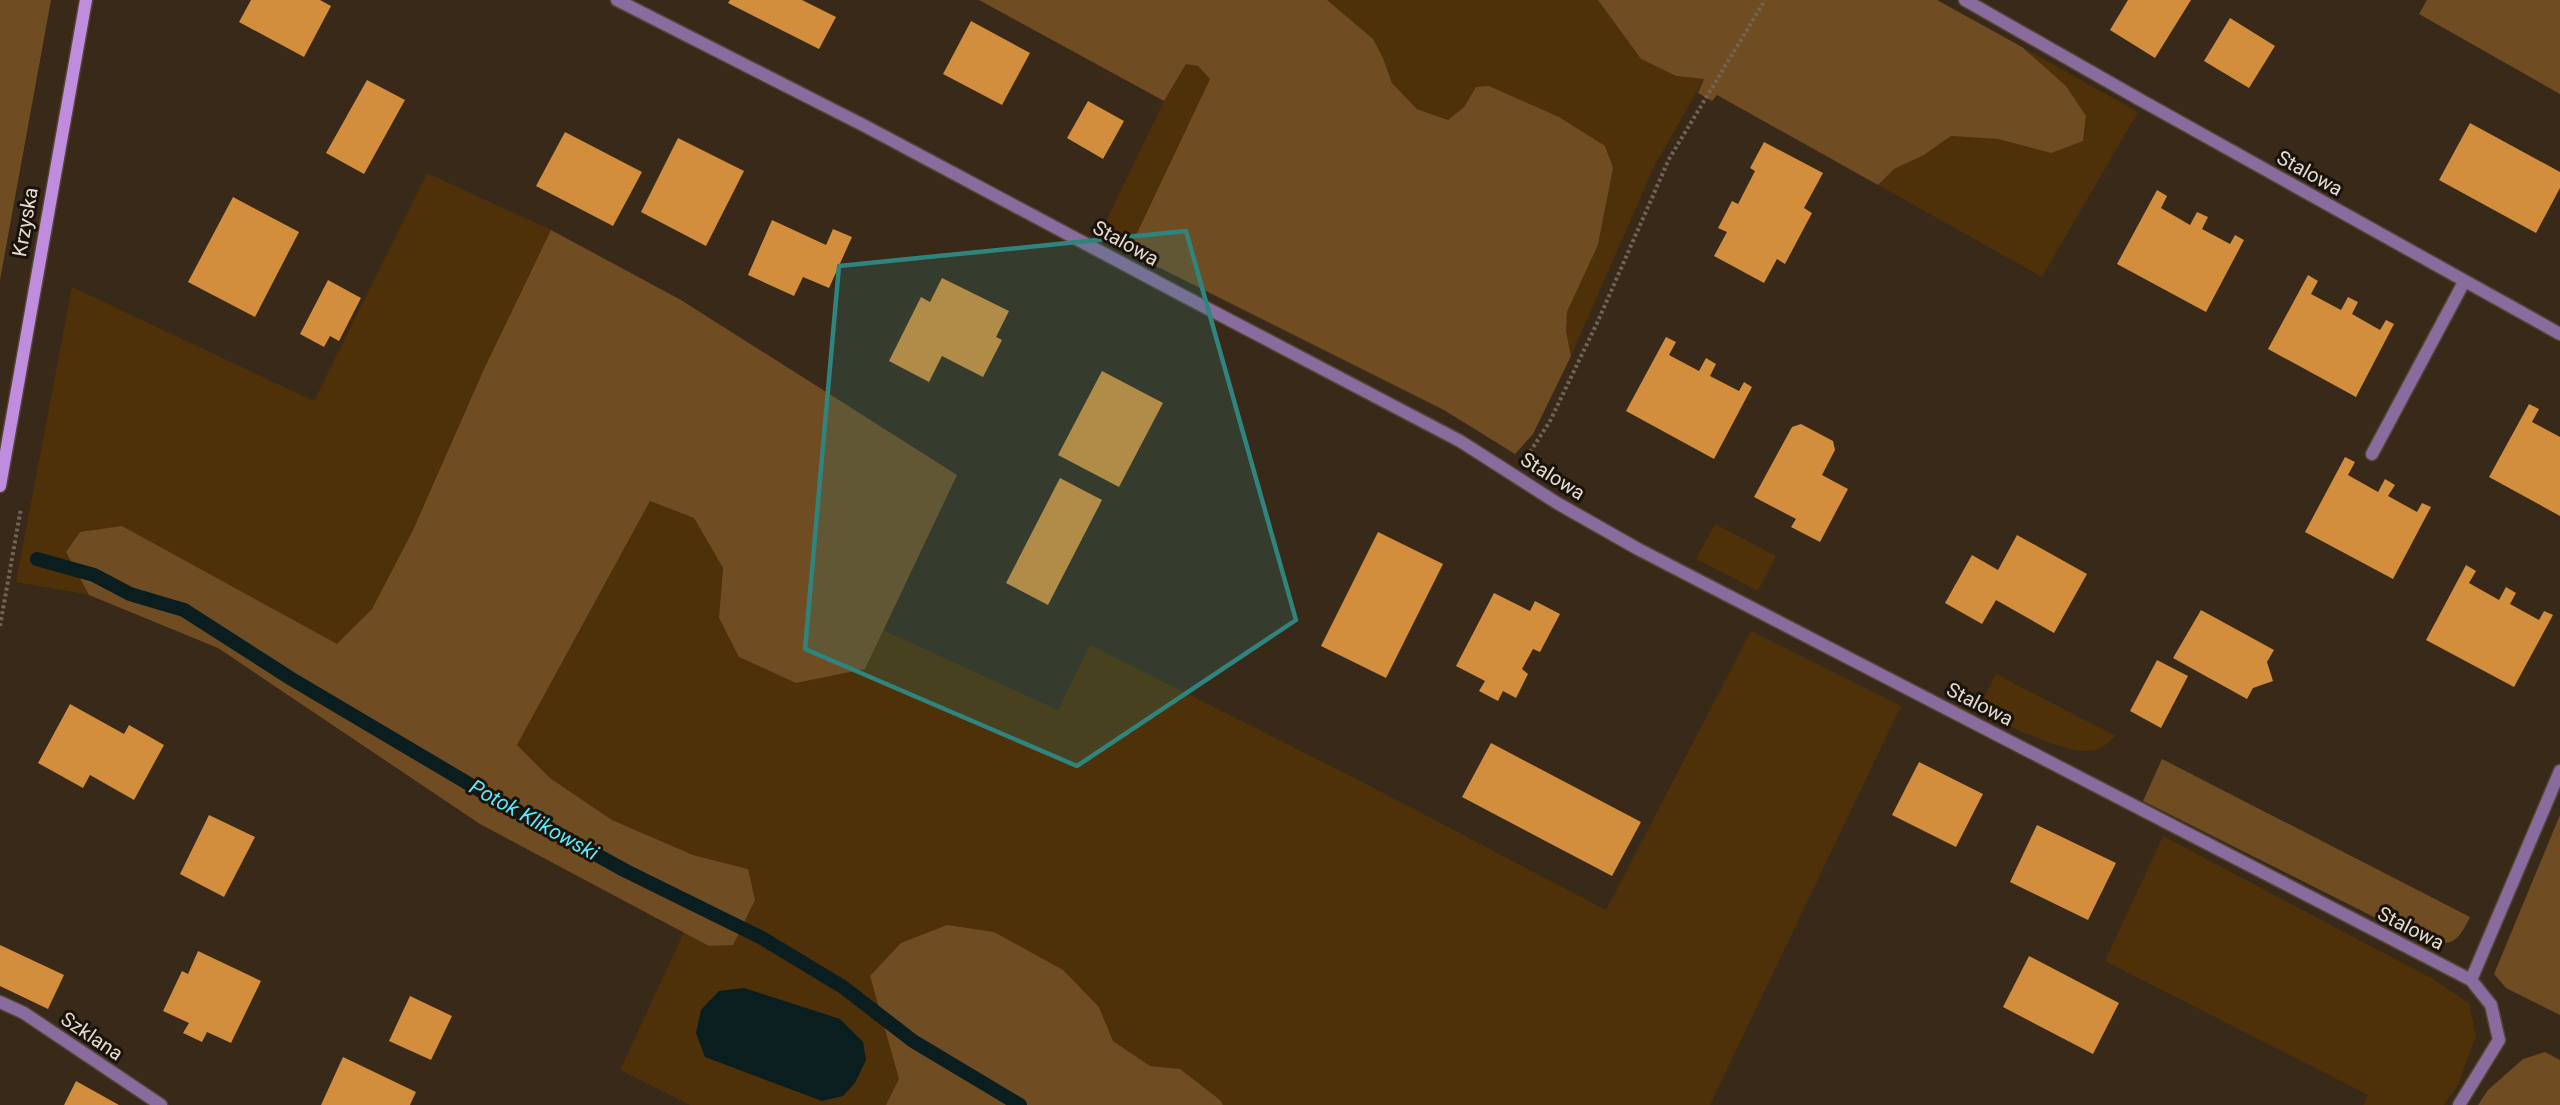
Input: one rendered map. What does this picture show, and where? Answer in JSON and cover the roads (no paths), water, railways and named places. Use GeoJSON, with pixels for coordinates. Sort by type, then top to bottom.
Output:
{"type":"FeatureCollection","features":[{"type":"Feature","properties":{"kind":"street","name":"Krzyska"},"geometry":{"type":"LineString","coordinates":[[0,486],[86,0]]}},
{"type":"Feature","properties":{"kind":"street","name":"Stalowa"},"geometry":{"type":"LineString","coordinates":[[617,0],[635,4],[1460,441],[1557,503],[1638,549],[2471,980],[2491,1005],[2499,1040],[2459,1105]]}},
{"type":"Feature","properties":{"kind":"street","name":"Stalowa"},"geometry":{"type":"LineString","coordinates":[[1965,0],[2560,334]]}},
{"type":"Feature","properties":{"kind":"street"},"geometry":{"type":"LineString","coordinates":[[2372,454],[2464,282]]}},
{"type":"Feature","properties":{"kind":"street"},"geometry":{"type":"LineString","coordinates":[[2471,980],[2560,771]]}},
{"type":"Feature","properties":{"kind":"street","name":"Szklana"},"geometry":{"type":"LineString","coordinates":[[0,1002],[24,1013],[161,1105]]}},
{"type":"Feature","properties":{"kind":"waterway","name":"Potok Klikowski"},"geometry":{"type":"LineString","coordinates":[[37,559],[94,575],[130,594],[184,610],[290,678],[491,797],[626,871],[762,938],[843,987],[913,1041],[1020,1105]]}}]}
